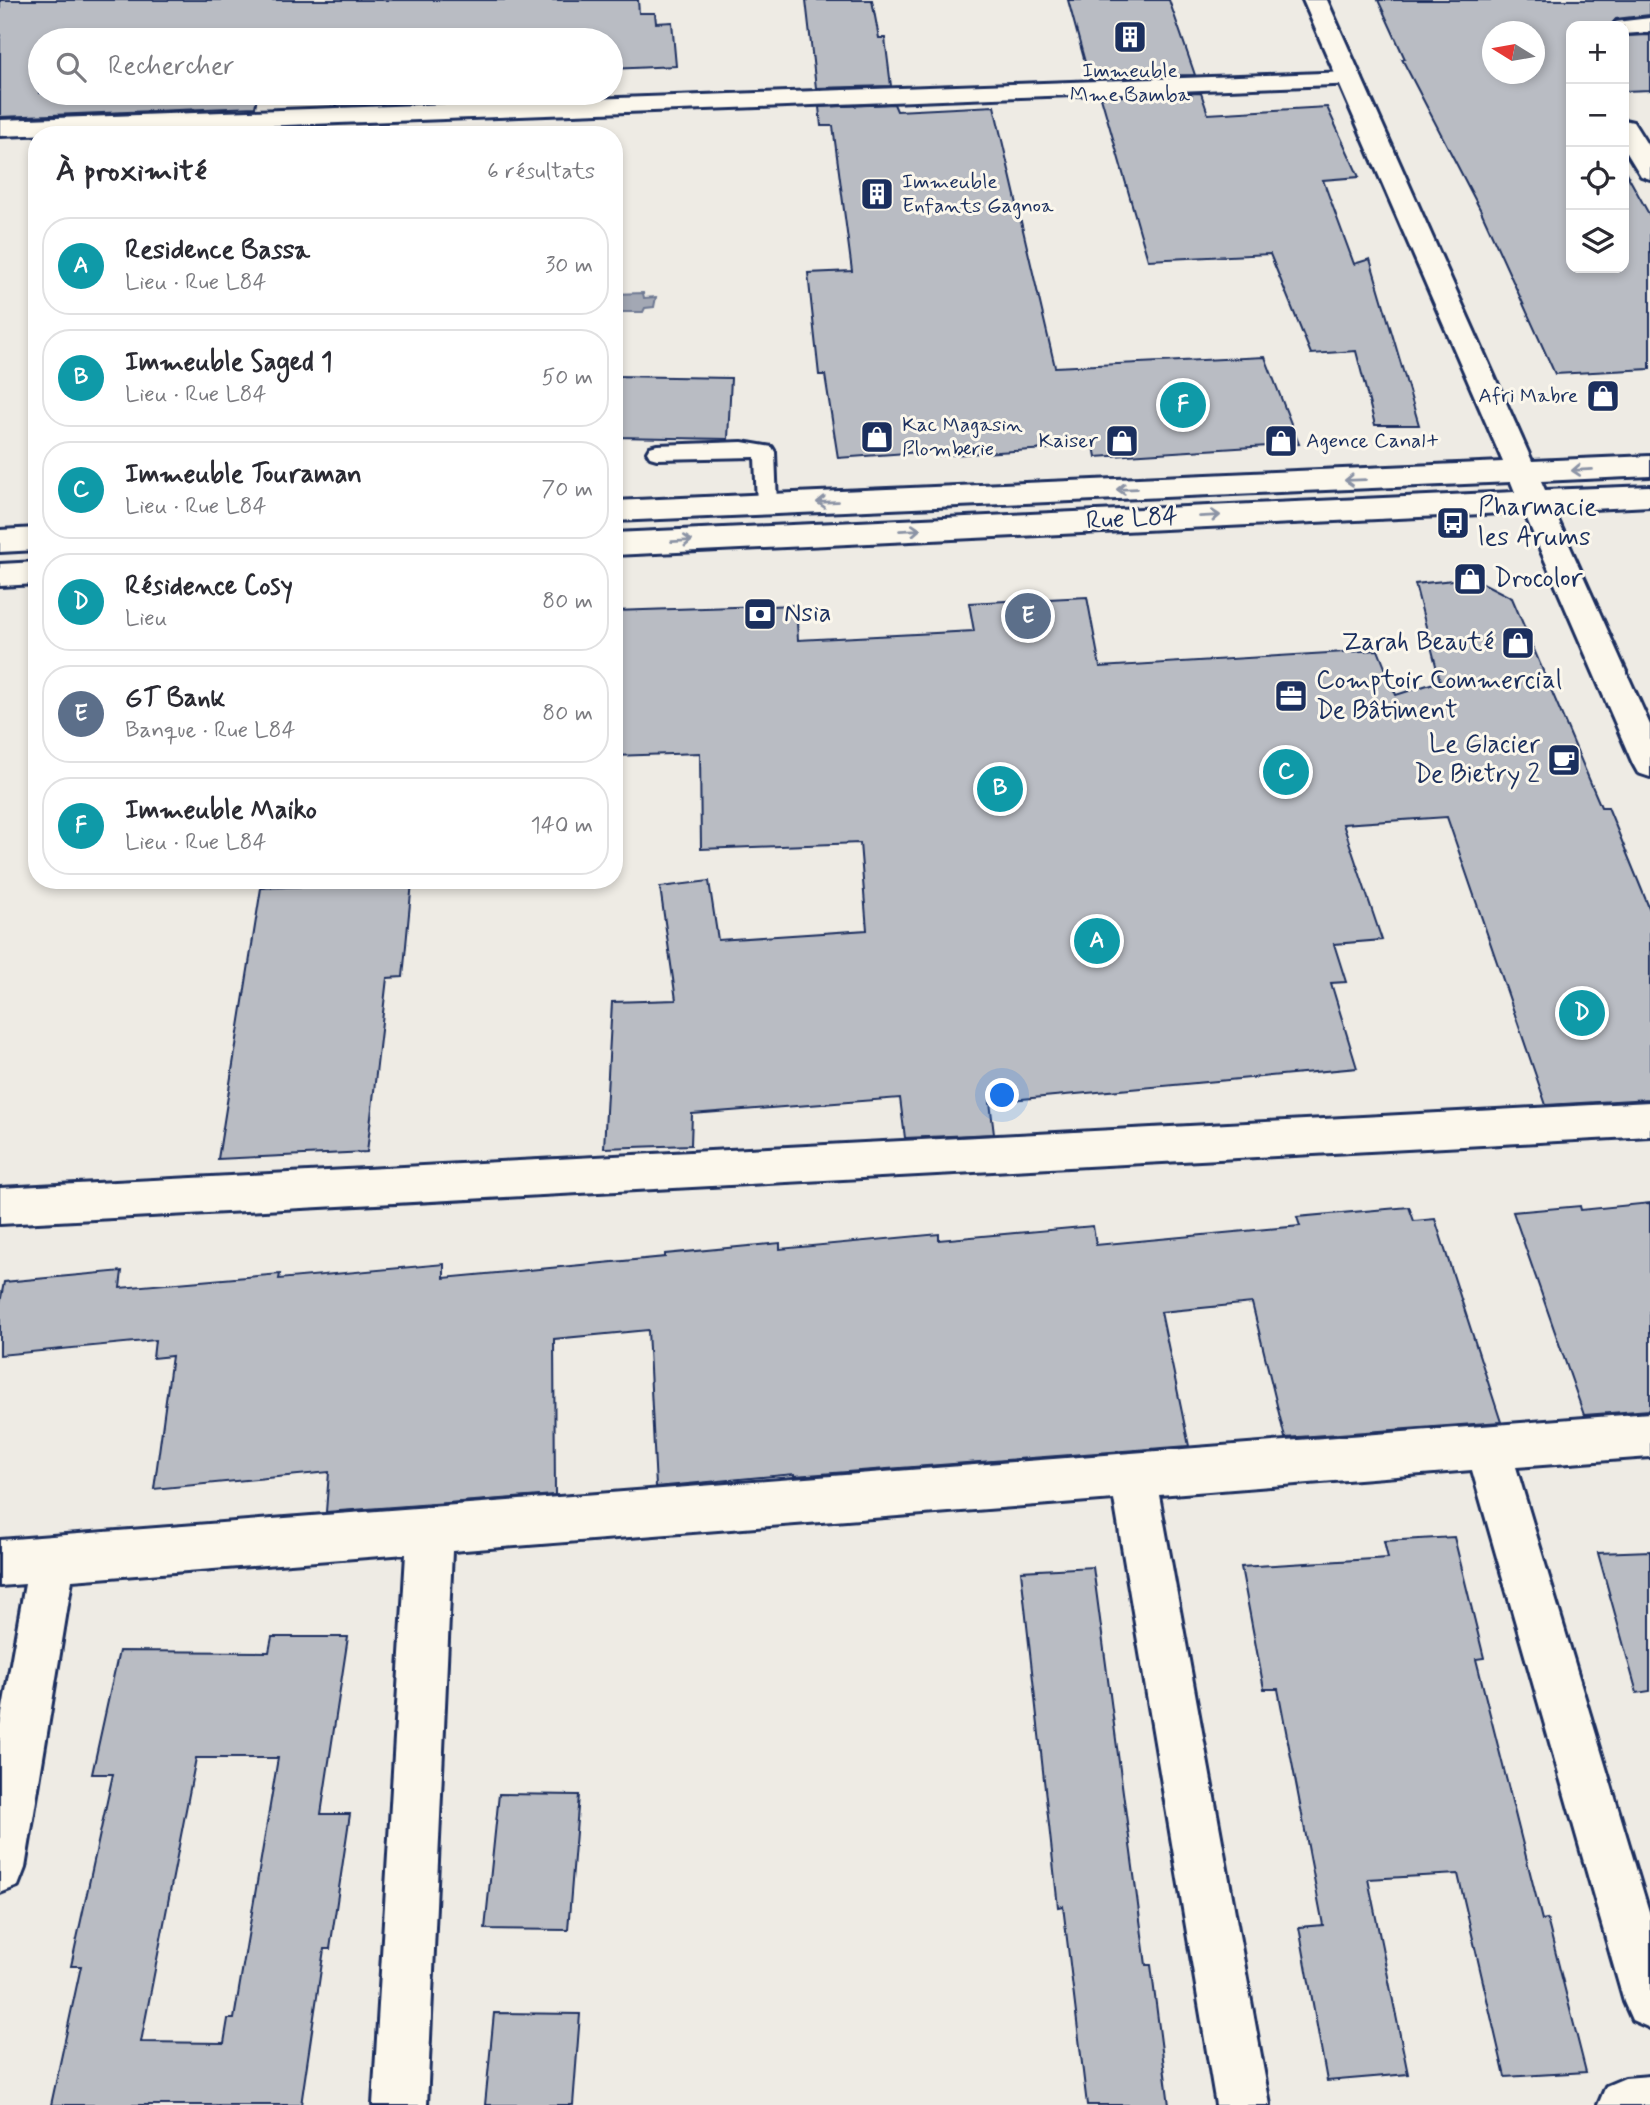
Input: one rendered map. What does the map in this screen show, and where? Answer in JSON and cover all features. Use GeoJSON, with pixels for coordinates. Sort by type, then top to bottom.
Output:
{"type":"FeatureCollection","features":[{"type":"Feature","properties":{"kind":"street"},"geometry":{"type":"LineString","coordinates":[[1315,0],[1650,764]]}},
{"type":"Feature","properties":{"kind":"street"},"geometry":{"type":"LineString","coordinates":[[1629,27],[1650,26]]}},
{"type":"Feature","properties":{"kind":"street"},"geometry":{"type":"LineString","coordinates":[[55,126],[1350,79]]}},
{"type":"Feature","properties":{"kind":"street"},"geometry":{"type":"LineString","coordinates":[[0,128],[28,127]]}},
{"type":"Feature","properties":{"kind":"street"},"geometry":{"type":"LineString","coordinates":[[1629,135],[1650,171]]}},
{"type":"Feature","properties":{"kind":"street","name":"Rue L84"},"geometry":{"type":"LineString","coordinates":[[623,543],[1527,486],[1650,467]]}},
{"type":"Feature","properties":{"kind":"street","name":"Rue L84"},"geometry":{"type":"LineString","coordinates":[[623,511],[1527,486],[1650,496]]}},
{"type":"Feature","properties":{"kind":"street"},"geometry":{"type":"LineString","coordinates":[[0,541],[28,539]]}},
{"type":"Feature","properties":{"kind":"street"},"geometry":{"type":"LineString","coordinates":[[0,575],[28,573]]}},
{"type":"Feature","properties":{"kind":"street"},"geometry":{"type":"LineString","coordinates":[[0,1206],[1650,1119]]}},
{"type":"Feature","properties":{"kind":"street"},"geometry":{"type":"LineString","coordinates":[[0,1563],[1650,1435]]}},
{"type":"Feature","properties":{"kind":"street"},"geometry":{"type":"LineString","coordinates":[[1488,1448],[1650,2002]]}},
{"type":"Feature","properties":{"kind":"street"},"geometry":{"type":"LineString","coordinates":[[1133,1476],[1243,2105]]}},
{"type":"Feature","properties":{"kind":"street"},"geometry":{"type":"LineString","coordinates":[[400,2105],[430,1530]]}},
{"type":"Feature","properties":{"kind":"street"},"geometry":{"type":"LineString","coordinates":[[0,1868],[52,1560]]}},
{"type":"Feature","properties":{"kind":"street"},"geometry":{"type":"LineString","coordinates":[[1625,2105],[1650,2103]]}},
{"type":"Feature","properties":{"kind":"lane"},"geometry":{"type":"LineString","coordinates":[[657,452],[742,449],[765,452],[767,505]]}},
{"type":"Feature","properties":{"kind":"shaded area"},"geometry":{"type":"Polygon","coordinates":[[[643,293],[644,298],[656,297],[654,307],[645,308],[643,312],[623,312],[623,294],[643,293]]]}},
{"type":"Feature","properties":{"kind":"building"},"geometry":{"type":"Polygon","coordinates":[[[0,0],[638,0],[639,13],[655,13],[656,23],[672,22],[676,66],[623,68],[623,28],[28,28],[28,105],[255,107],[0,117],[0,0]]]}},
{"type":"Feature","properties":{"kind":"building"},"geometry":{"type":"Polygon","coordinates":[[[806,0],[872,0],[879,38],[885,38],[891,86],[816,88],[806,0]]]}},
{"type":"Feature","properties":{"kind":"building","name":"Immeuble Mme Bamba"},"geometry":{"type":"Polygon","coordinates":[[[1068,0],[1169,0],[1195,75],[1089,77],[1068,0]]]}},
{"type":"Feature","properties":{"kind":"building"},"geometry":{"type":"Polygon","coordinates":[[[1378,0],[1650,0],[1650,15],[1614,21],[1566,21],[1566,273],[1629,273],[1629,178],[1650,216],[1650,369],[1555,374],[1481,211],[1402,59],[1405,59],[1378,0]]]}},
{"type":"Feature","properties":{"kind":"building"},"geometry":{"type":"Polygon","coordinates":[[[1650,35],[1650,90],[1629,91],[1629,36],[1650,35]]]}},
{"type":"Feature","properties":{"kind":"building"},"geometry":{"type":"Polygon","coordinates":[[[1201,93],[1208,114],[1327,107],[1359,177],[1323,180],[1354,264],[1370,259],[1419,425],[1375,425],[1356,351],[1311,354],[1270,254],[1148,260],[1101,97],[1201,93]]]}},
{"type":"Feature","properties":{"kind":"building"},"geometry":{"type":"Polygon","coordinates":[[[894,104],[897,111],[994,106],[1055,367],[1265,357],[1299,444],[1096,457],[1094,446],[935,456],[934,451],[838,458],[825,375],[819,375],[808,273],[852,271],[833,126],[821,126],[819,107],[894,104]]]}},
{"type":"Feature","properties":{"kind":"building"},"geometry":{"type":"Polygon","coordinates":[[[623,376],[731,378],[728,439],[623,437],[623,376]]]}},
{"type":"Feature","properties":{"kind":"building"},"geometry":{"type":"Polygon","coordinates":[[[1473,578],[1512,598],[1601,807],[1608,807],[1650,910],[1650,1099],[1546,1105],[1447,817],[1343,824],[1382,940],[1334,944],[1346,982],[1331,983],[1357,1068],[990,1102],[994,1134],[905,1138],[900,1098],[692,1114],[691,1145],[604,1148],[612,1002],[676,1000],[660,887],[709,881],[718,940],[867,930],[860,843],[701,849],[700,753],[623,756],[623,611],[796,605],[798,640],[974,631],[969,603],[1087,597],[1100,667],[1378,650],[1396,695],[1440,681],[1415,584],[1473,578]]]}},
{"type":"Feature","properties":{"kind":"building"},"geometry":{"type":"Polygon","coordinates":[[[261,889],[411,889],[403,977],[387,978],[367,1152],[218,1159],[261,889]]]}},
{"type":"Feature","properties":{"kind":"building"},"geometry":{"type":"Polygon","coordinates":[[[1650,1203],[1650,1410],[1584,1415],[1513,1212],[1580,1206],[1581,1210],[1650,1203]]]}},
{"type":"Feature","properties":{"kind":"building"},"geometry":{"type":"Polygon","coordinates":[[[1409,1207],[1414,1221],[1435,1219],[1501,1422],[1285,1438],[1252,1303],[1161,1312],[1189,1446],[794,1474],[656,1487],[648,1330],[554,1339],[555,1495],[326,1512],[329,1472],[154,1489],[172,1356],[153,1358],[155,1340],[0,1355],[0,1303],[4,1282],[122,1271],[120,1288],[280,1274],[279,1279],[444,1264],[444,1278],[780,1243],[780,1249],[939,1234],[939,1240],[1093,1226],[1096,1245],[1300,1226],[1297,1217],[1409,1207]]]}},
{"type":"Feature","properties":{"kind":"building"},"geometry":{"type":"Polygon","coordinates":[[[1454,1537],[1484,1658],[1476,1659],[1542,1920],[1547,1919],[1586,2072],[1505,2077],[1458,1874],[1368,1879],[1408,2074],[1327,2081],[1299,1927],[1323,1925],[1278,1689],[1264,1689],[1241,1567],[1388,1558],[1384,1541],[1454,1537]]]}},
{"type":"Feature","properties":{"kind":"building"},"geometry":{"type":"Polygon","coordinates":[[[1650,1551],[1650,1691],[1637,1693],[1598,1553],[1650,1551]]]}},
{"type":"Feature","properties":{"kind":"building"},"geometry":{"type":"Polygon","coordinates":[[[1093,1567],[1146,1965],[1151,1965],[1169,2105],[1087,2105],[1063,1906],[1058,1907],[1021,1571],[1093,1567]]]}},
{"type":"Feature","properties":{"kind":"building"},"geometry":{"type":"Polygon","coordinates":[[[272,1637],[348,1637],[321,1814],[350,1814],[330,1949],[324,1949],[301,2105],[51,2105],[81,1966],[71,1966],[113,1774],[92,1774],[119,1651],[269,1652],[272,1637]],[[196,1758],[141,2042],[224,2043],[228,2019],[234,2019],[278,1758],[196,1758]]]}},
{"type":"Feature","properties":{"kind":"building"},"geometry":{"type":"Polygon","coordinates":[[[499,1794],[579,1795],[568,1930],[485,1929],[499,1794]]]}},
{"type":"Feature","properties":{"kind":"building"},"geometry":{"type":"Polygon","coordinates":[[[494,2013],[580,2014],[573,2105],[485,2105],[494,2013]]]}},
{"type":"Feature","properties":{"kind":"place","name":"Immeuble Mme Bamba"},"geometry":{"type":"Point","coordinates":[1130,37]}},
{"type":"Feature","properties":{"kind":"place","name":"Immeuble Enfants Gagnoa"},"geometry":{"type":"Point","coordinates":[877,194]}},
{"type":"Feature","properties":{"kind":"place","name":"Afri Mabre"},"geometry":{"type":"Point","coordinates":[1603,396]}},
{"type":"Feature","properties":{"kind":"place","name":"Immeuble Maiko"},"geometry":{"type":"Point","coordinates":[1183,405]}},
{"type":"Feature","properties":{"kind":"place","name":"Kac Magasin Plomberie"},"geometry":{"type":"Point","coordinates":[877,437]}},
{"type":"Feature","properties":{"kind":"place","name":"Kaiser"},"geometry":{"type":"Point","coordinates":[1122,441]}},
{"type":"Feature","properties":{"kind":"place","name":"Agence Canal+"},"geometry":{"type":"Point","coordinates":[1281,441]}},
{"type":"Feature","properties":{"kind":"place","name":"Pharmacie les Arums"},"geometry":{"type":"Point","coordinates":[1453,523]}},
{"type":"Feature","properties":{"kind":"place","name":"Drocolor"},"geometry":{"type":"Point","coordinates":[1470,579]}},
{"type":"Feature","properties":{"kind":"place","name":"Nsia"},"geometry":{"type":"Point","coordinates":[760,614]}},
{"type":"Feature","properties":{"kind":"place","name":"GT Bank"},"geometry":{"type":"Point","coordinates":[1028,616]}},
{"type":"Feature","properties":{"kind":"place","name":"Zarah Beauté"},"geometry":{"type":"Point","coordinates":[1518,643]}},
{"type":"Feature","properties":{"kind":"place","name":"Comptoir Commercial De Bâtiment"},"geometry":{"type":"Point","coordinates":[1291,696]}},
{"type":"Feature","properties":{"kind":"place","name":"Le Glacier De Bietry 2"},"geometry":{"type":"Point","coordinates":[1564,760]}},
{"type":"Feature","properties":{"kind":"place","name":"Immeuble Touraman"},"geometry":{"type":"Point","coordinates":[1286,772]}},
{"type":"Feature","properties":{"kind":"place","name":"Immeuble Saged 1"},"geometry":{"type":"Point","coordinates":[1000,789]}},
{"type":"Feature","properties":{"kind":"place","name":"Residence Bassa"},"geometry":{"type":"Point","coordinates":[1097,941]}},
{"type":"Feature","properties":{"kind":"place","name":"Résidence Cosy"},"geometry":{"type":"Point","coordinates":[1582,1013]}}]}
